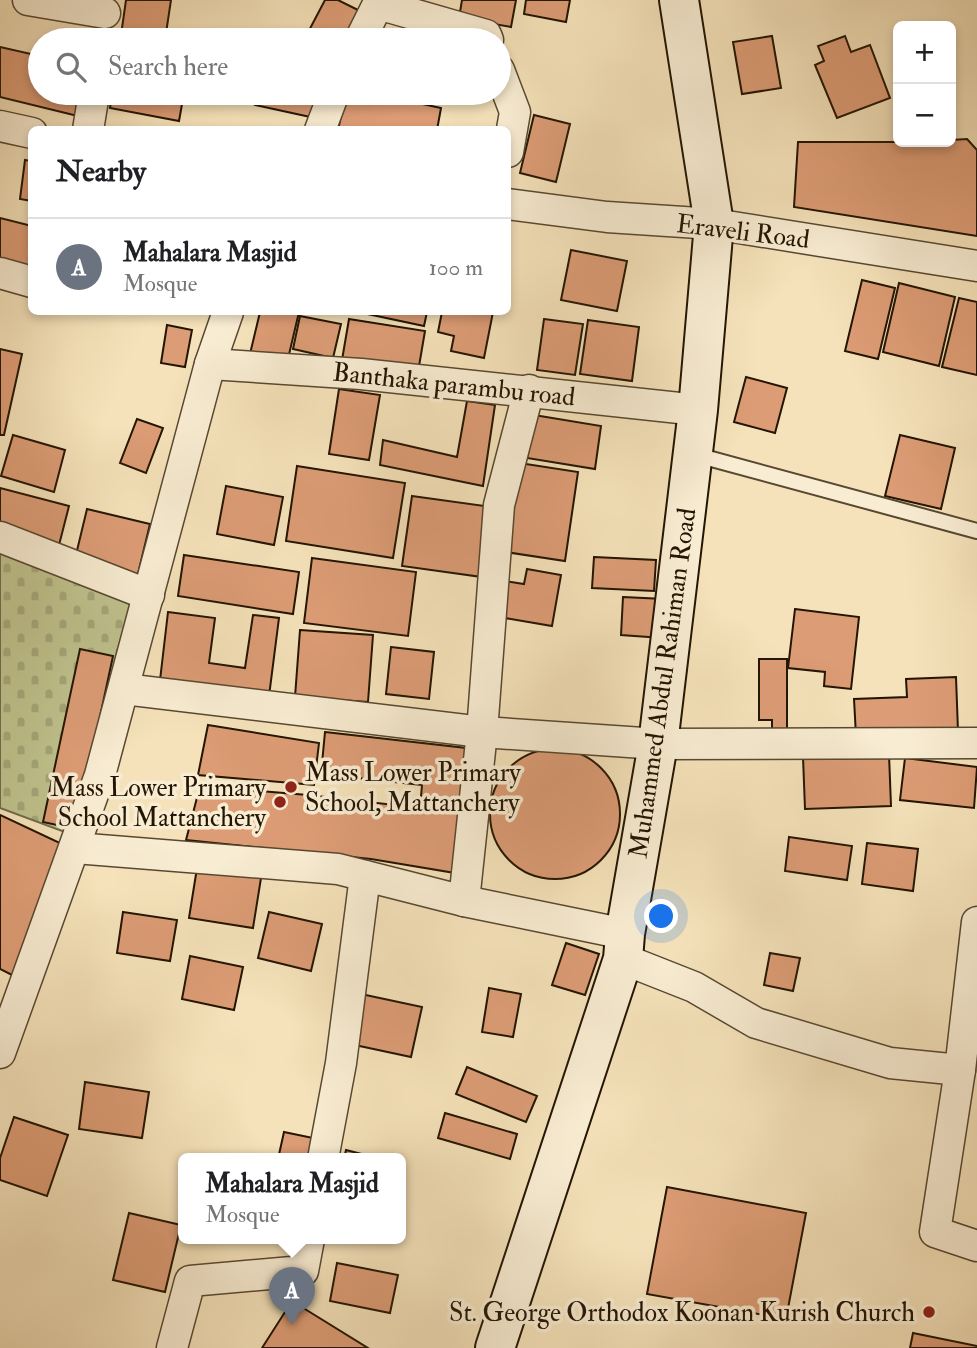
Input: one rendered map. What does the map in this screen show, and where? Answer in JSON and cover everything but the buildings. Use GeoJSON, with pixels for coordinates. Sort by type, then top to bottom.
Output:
{"type":"FeatureCollection","features":[{"type":"Feature","properties":{"kind":"street"},"geometry":{"type":"LineString","coordinates":[[29,0],[104,18]]}},
{"type":"Feature","properties":{"kind":"street","name":"Muhammed Abdul Rahiman Road"},"geometry":{"type":"LineString","coordinates":[[495,1348],[624,946],[659,744],[698,410],[714,224],[679,0]]}},
{"type":"Feature","properties":{"kind":"street"},"geometry":{"type":"LineString","coordinates":[[366,28],[379,4],[459,28]]}},
{"type":"Feature","properties":{"kind":"street"},"geometry":{"type":"LineString","coordinates":[[511,101],[515,112],[511,135]]}},
{"type":"Feature","properties":{"kind":"street"},"geometry":{"type":"LineString","coordinates":[[89,126],[92,105]]}},
{"type":"Feature","properties":{"kind":"street"},"geometry":{"type":"LineString","coordinates":[[322,126],[329,105]]}},
{"type":"Feature","properties":{"kind":"street"},"geometry":{"type":"LineString","coordinates":[[0,126],[28,132]]}},
{"type":"Feature","properties":{"kind":"street","name":"Eraveli Road"},"geometry":{"type":"LineString","coordinates":[[511,204],[607,217],[714,224],[977,266]]}},
{"type":"Feature","properties":{"kind":"street"},"geometry":{"type":"LineString","coordinates":[[0,273],[28,281]]}},
{"type":"Feature","properties":{"kind":"street"},"geometry":{"type":"LineString","coordinates":[[0,1053],[100,775],[210,364],[227,315]]}},
{"type":"Feature","properties":{"kind":"street","name":"Banthaka parambu road"},"geometry":{"type":"LineString","coordinates":[[210,364],[361,374],[698,410]]}},
{"type":"Feature","properties":{"kind":"street"},"geometry":{"type":"LineString","coordinates":[[464,901],[482,732],[499,505],[529,390]]}},
{"type":"Feature","properties":{"kind":"street"},"geometry":{"type":"LineString","coordinates":[[0,537],[149,595]]}},
{"type":"Feature","properties":{"kind":"street"},"geometry":{"type":"LineString","coordinates":[[124,689],[482,732],[659,744],[977,743]]}},
{"type":"Feature","properties":{"kind":"street"},"geometry":{"type":"LineString","coordinates":[[75,848],[338,869],[366,876],[624,946],[756,1023],[890,1063],[960,1070]]}},
{"type":"Feature","properties":{"kind":"street"},"geometry":{"type":"LineString","coordinates":[[324,1153],[341,1063],[366,876]]}},
{"type":"Feature","properties":{"kind":"street"},"geometry":{"type":"LineString","coordinates":[[977,922],[960,1070],[935,1232],[977,1246]]}},
{"type":"Feature","properties":{"kind":"street"},"geometry":{"type":"LineString","coordinates":[[172,1348],[190,1281],[303,1270],[308,1244]]}},
{"type":"Feature","properties":{"kind":"lane"},"geometry":{"type":"LineString","coordinates":[[692,453],[977,531]]}},
{"type":"Feature","properties":{"kind":"green space"},"geometry":{"type":"Polygon","coordinates":[[[0,548],[137,603],[70,834],[0,808],[0,548]]]}},
{"type":"Feature","properties":{"kind":"place","name":"Mass Lower Primary School, Mattanchery"},"geometry":{"type":"Point","coordinates":[291,787]}},
{"type":"Feature","properties":{"kind":"place","name":"Mass Lower Primary School Mattanchery"},"geometry":{"type":"Point","coordinates":[280,802]}},
{"type":"Feature","properties":{"kind":"place","name":"St. George Orthodox Koonan Kurish Church"},"geometry":{"type":"Point","coordinates":[929,1312]}},
{"type":"Feature","properties":{"kind":"place","name":"Mahalara Masjid"},"geometry":{"type":"Point","coordinates":[292,1325]}}]}
